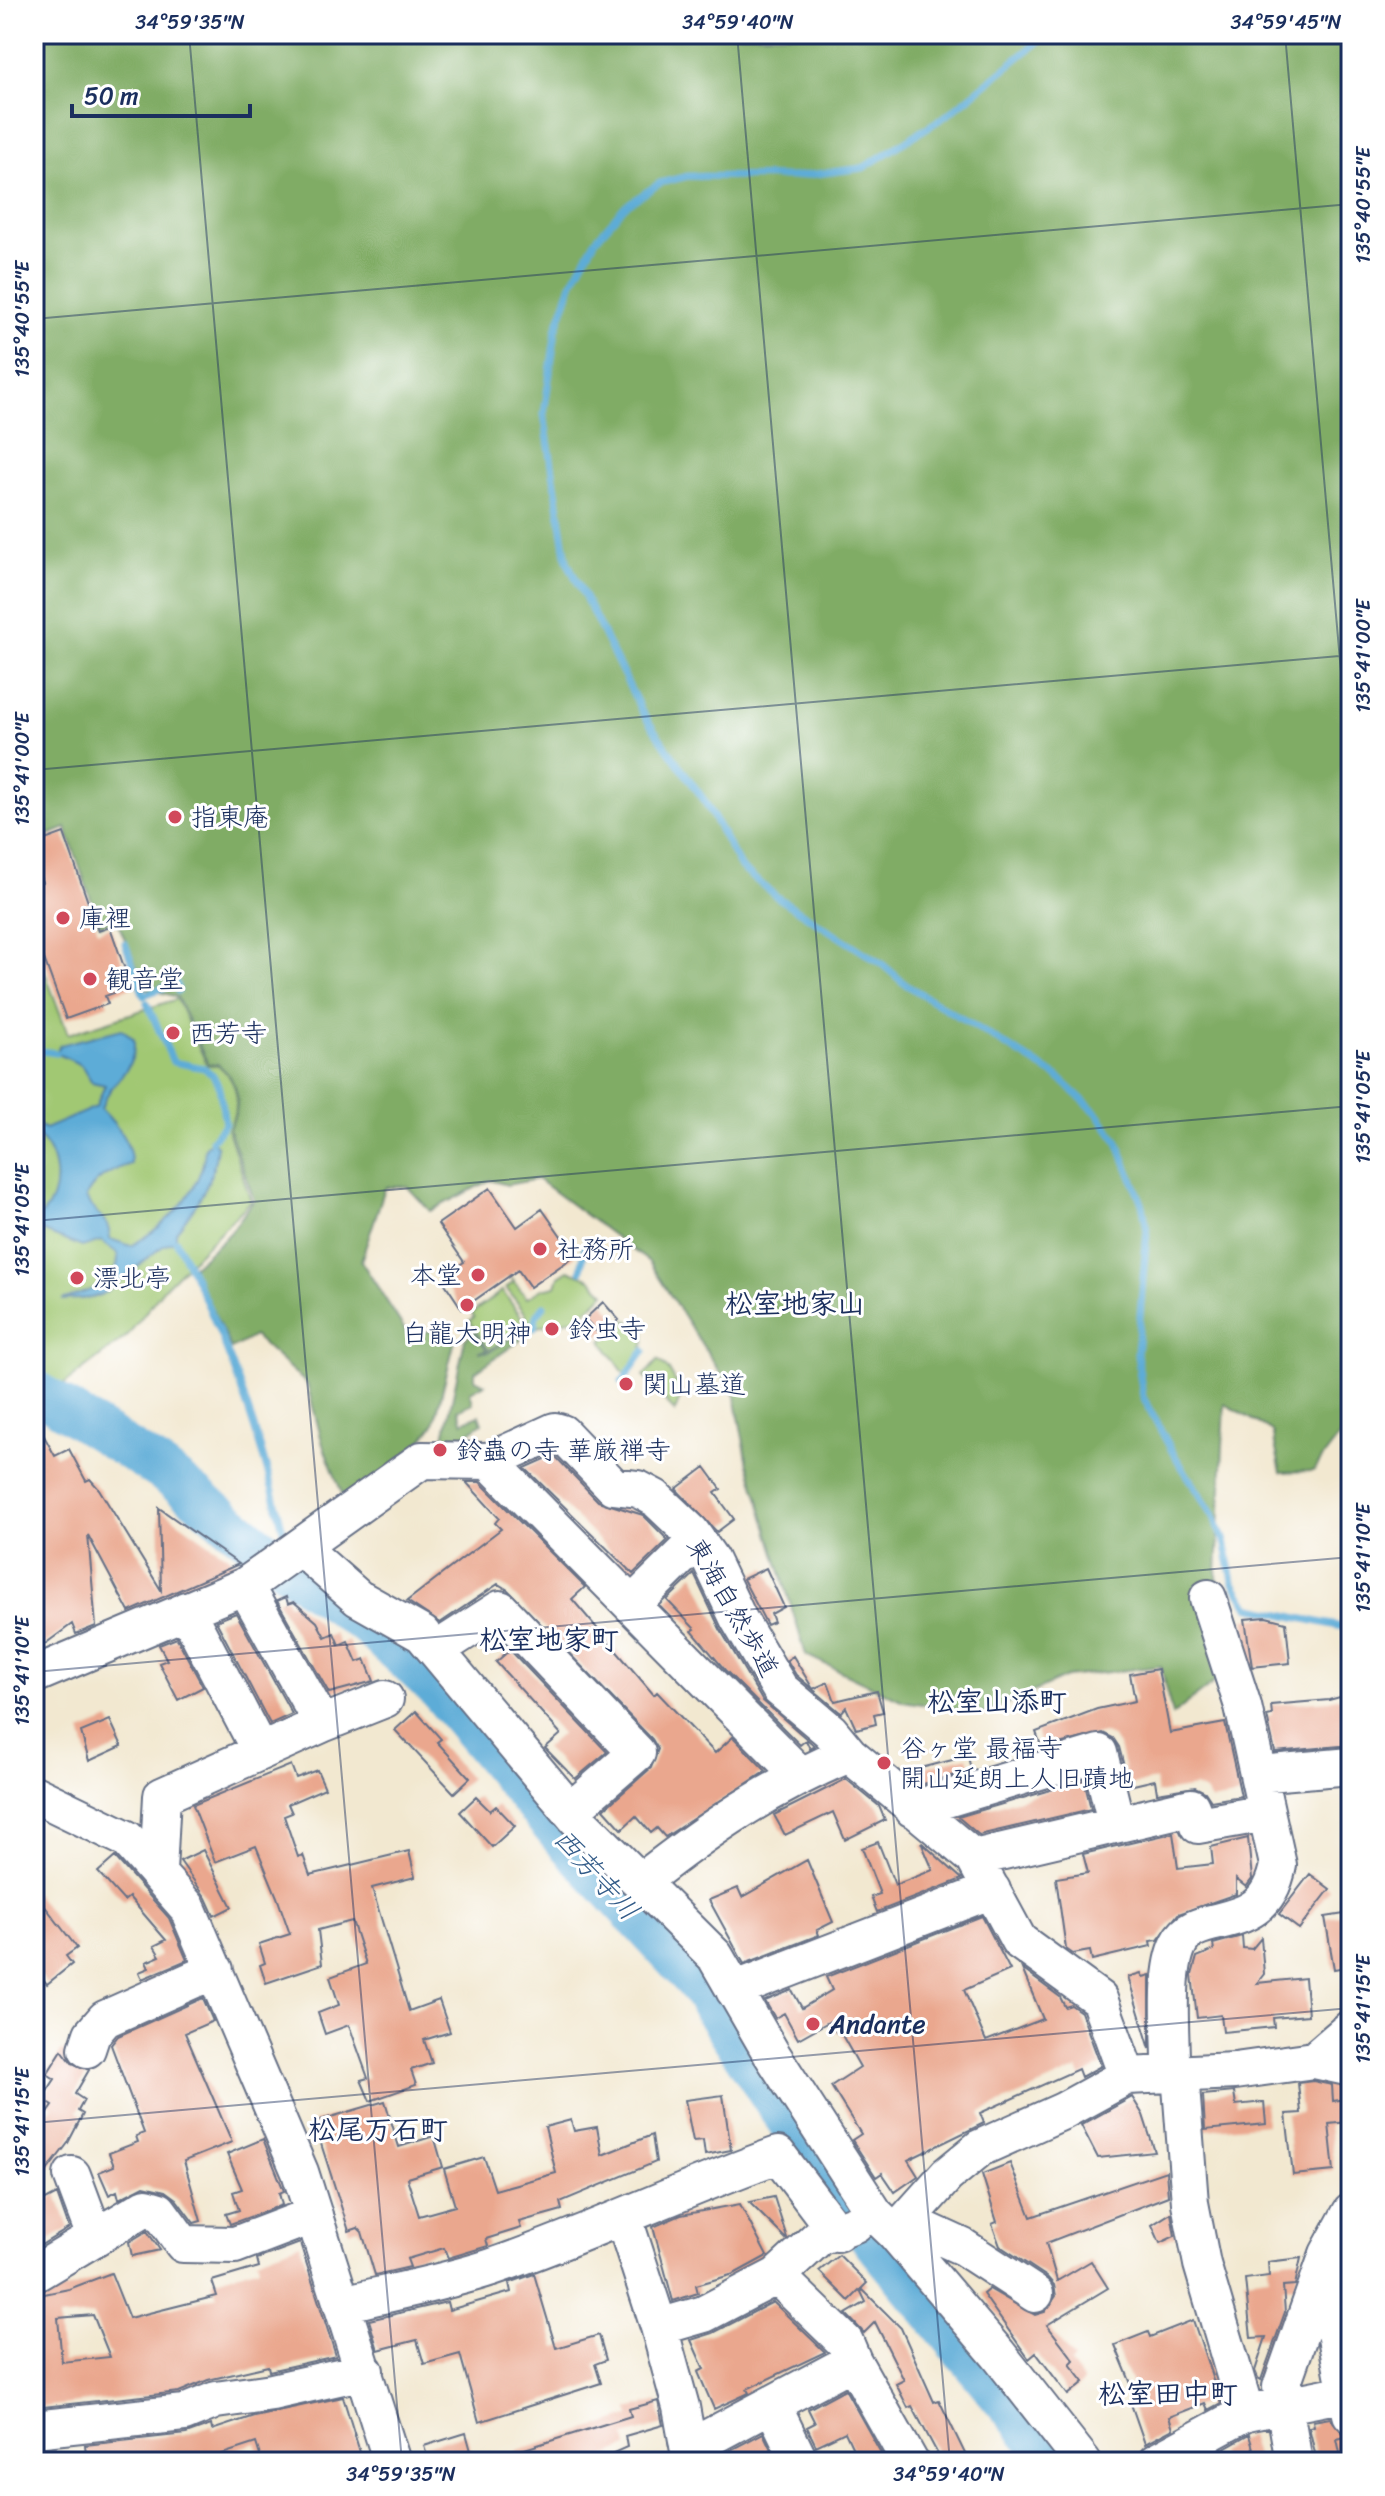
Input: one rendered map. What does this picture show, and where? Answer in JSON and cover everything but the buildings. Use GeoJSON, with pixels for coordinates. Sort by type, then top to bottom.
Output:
{"type":"FeatureCollection","features":[{"type":"Feature","properties":{"kind":"street","name":"東海自然歩道"},"geometry":{"type":"LineString","coordinates":[[489,1461],[548,1432],[562,1433],[613,1486],[638,1489],[655,1498],[691,1532],[710,1559],[738,1618],[780,1689],[830,1731],[849,1754],[974,1858]]}},
{"type":"Feature","properties":{"kind":"street"},"geometry":{"type":"LineString","coordinates":[[34,1675],[245,1586],[422,1460],[489,1461],[800,1775]]}},
{"type":"Feature","properties":{"kind":"street"},"geometry":{"type":"LineString","coordinates":[[633,1604],[696,1542]]}},
{"type":"Feature","properties":{"kind":"street"},"geometry":{"type":"LineString","coordinates":[[300,1547],[358,1598],[422,1634],[570,1811],[715,1956],[734,1990],[892,2223],[1083,2462]]}},
{"type":"Feature","properties":{"kind":"street"},"geometry":{"type":"LineString","coordinates":[[245,1586],[322,1724]]}},
{"type":"Feature","properties":{"kind":"street"},"geometry":{"type":"LineString","coordinates":[[1208,1598],[1243,1706],[1278,1865],[1275,1883],[1266,1898],[1243,1917],[1199,1926],[1180,1940],[1173,1960],[1176,2073],[1190,2203],[1202,2264],[1246,2413]]}},
{"type":"Feature","properties":{"kind":"street"},"geometry":{"type":"LineString","coordinates":[[436,1650],[500,1609],[637,1753],[570,1811]]}},
{"type":"Feature","properties":{"kind":"street"},"geometry":{"type":"LineString","coordinates":[[186,1610],[260,1751]]}},
{"type":"Feature","properties":{"kind":"street"},"geometry":{"type":"LineString","coordinates":[[158,1871],[162,1796],[385,1699]]}},
{"type":"Feature","properties":{"kind":"street"},"geometry":{"type":"LineString","coordinates":[[913,1809],[1099,1753],[1116,1823]]}},
{"type":"Feature","properties":{"kind":"street"},"geometry":{"type":"LineString","coordinates":[[642,1881],[719,1821],[800,1775],[849,1754]]}},
{"type":"Feature","properties":{"kind":"street"},"geometry":{"type":"LineString","coordinates":[[1258,1774],[1351,1766]]}},
{"type":"Feature","properties":{"kind":"street"},"geometry":{"type":"LineString","coordinates":[[34,1794],[127,1839],[187,1907],[300,2172],[392,2462]]}},
{"type":"Feature","properties":{"kind":"street"},"geometry":{"type":"LineString","coordinates":[[1127,2076],[1099,1999],[1019,1941],[974,1858],[1191,1807],[1198,1825],[1266,1813]]}},
{"type":"Feature","properties":{"kind":"street"},"geometry":{"type":"LineString","coordinates":[[734,1990],[992,1890]]}},
{"type":"Feature","properties":{"kind":"street"},"geometry":{"type":"LineString","coordinates":[[87,2049],[92,2034],[105,2019],[215,1970]]}},
{"type":"Feature","properties":{"kind":"street"},"geometry":{"type":"LineString","coordinates":[[1314,2060],[1351,2028]]}},
{"type":"Feature","properties":{"kind":"street"},"geometry":{"type":"LineString","coordinates":[[892,2223],[980,2148],[1063,2111],[1127,2076],[1235,2071],[1314,2060],[1351,2068]]}},
{"type":"Feature","properties":{"kind":"street"},"geometry":{"type":"LineString","coordinates":[[343,2304],[488,2268],[624,2219],[695,2186],[778,2155],[837,2233]]}},
{"type":"Feature","properties":{"kind":"street"},"geometry":{"type":"LineString","coordinates":[[72,2175],[95,2237]]}},
{"type":"Feature","properties":{"kind":"street"},"geometry":{"type":"LineString","coordinates":[[34,2274],[146,2207],[159,2211],[183,2244],[235,2245],[314,2215]]}},
{"type":"Feature","properties":{"kind":"street"},"geometry":{"type":"LineString","coordinates":[[1156,2462],[1246,2413],[1283,2408],[1349,2408],[1330,2307],[1351,2212]]}},
{"type":"Feature","properties":{"kind":"street"},"geometry":{"type":"LineString","coordinates":[[624,2219],[659,2327],[683,2455],[708,2438],[853,2361]]}},
{"type":"Feature","properties":{"kind":"street"},"geometry":{"type":"LineString","coordinates":[[659,2327],[704,2314],[777,2276],[819,2237],[892,2223],[963,2247],[1035,2294]]}},
{"type":"Feature","properties":{"kind":"street"},"geometry":{"type":"LineString","coordinates":[[1294,2462],[1281,2387],[1340,2251]]}},
{"type":"Feature","properties":{"kind":"street"},"geometry":{"type":"LineString","coordinates":[[777,2276],[845,2342],[910,2462]]}},
{"type":"Feature","properties":{"kind":"street"},"geometry":{"type":"LineString","coordinates":[[34,2429],[184,2413],[216,2400],[272,2392],[365,2371]]}},
{"type":"Feature","properties":{"kind":"street"},"geometry":{"type":"LineString","coordinates":[[772,2404],[800,2462]]}},
{"type":"Feature","properties":{"kind":"green space"},"geometry":{"type":"Polygon","coordinates":[[[34,34],[1351,34],[1351,1421],[1313,1471],[1281,1472],[1272,1431],[1225,1404],[1217,1575],[1221,1677],[1172,1715],[1161,1666],[1066,1677],[984,1714],[903,1701],[806,1655],[748,1464],[735,1396],[649,1262],[537,1179],[507,1185],[490,1180],[430,1211],[407,1186],[385,1188],[361,1261],[409,1336],[444,1327],[456,1336],[434,1424],[423,1439],[355,1497],[343,1496],[323,1445],[307,1384],[254,1336],[231,1349],[192,1267],[229,1234],[254,1200],[229,1129],[236,1111],[235,1086],[218,1064],[208,1064],[177,997],[146,988],[117,921],[100,925],[66,828],[34,841],[34,34]]]}},
{"type":"Feature","properties":{"kind":"green space"},"geometry":{"type":"Polygon","coordinates":[[[34,943],[68,1034],[177,999],[207,1065],[218,1065],[234,1087],[235,1112],[228,1130],[251,1201],[165,1287],[127,1336],[59,1388],[34,1375],[34,943]]]}},
{"type":"Feature","properties":{"kind":"green space"},"geometry":{"type":"Polygon","coordinates":[[[568,1270],[591,1279],[605,1293],[578,1318],[537,1327],[527,1325],[526,1314],[506,1288],[514,1282],[508,1274],[527,1298],[542,1289],[556,1286],[559,1276],[568,1270]]]}},
{"type":"Feature","properties":{"kind":"green space"},"geometry":{"type":"Polygon","coordinates":[[[502,1291],[521,1316],[523,1326],[489,1350],[469,1321],[474,1317],[472,1313],[502,1291]]]}},
{"type":"Feature","properties":{"kind":"green space"},"geometry":{"type":"Polygon","coordinates":[[[626,1320],[644,1327],[645,1341],[641,1354],[626,1376],[602,1341],[626,1320]]]}},
{"type":"Feature","properties":{"kind":"green space"},"geometry":{"type":"Polygon","coordinates":[[[474,1332],[487,1350],[478,1352],[489,1352],[519,1333],[522,1339],[475,1372],[475,1379],[485,1384],[470,1392],[473,1403],[458,1410],[463,1422],[479,1415],[482,1423],[447,1448],[442,1447],[465,1339],[474,1332]]]}},
{"type":"Feature","properties":{"kind":"green space"},"geometry":{"type":"Polygon","coordinates":[[[658,1360],[669,1370],[682,1393],[675,1412],[644,1376],[658,1360]]]}},
{"type":"Feature","properties":{"kind":"water"},"geometry":{"type":"Polygon","coordinates":[[[122,1029],[134,1039],[134,1051],[101,1109],[126,1141],[131,1164],[104,1176],[86,1197],[107,1224],[110,1239],[131,1246],[157,1228],[190,1192],[203,1164],[205,1148],[212,1140],[217,1146],[215,1159],[204,1192],[176,1232],[176,1241],[160,1248],[100,1295],[62,1300],[92,1290],[108,1280],[114,1273],[118,1254],[101,1241],[82,1247],[34,1228],[34,1215],[43,1214],[53,1194],[55,1172],[48,1150],[34,1133],[34,1123],[45,1129],[96,1107],[105,1085],[92,1082],[81,1065],[56,1053],[60,1045],[122,1029]]]}},
{"type":"Feature","properties":{"kind":"waterway"},"geometry":{"type":"LineString","coordinates":[[1048,34],[947,115],[863,168],[792,177],[688,176],[660,183],[625,206],[596,239],[573,281],[556,330],[544,414],[567,561],[643,714],[704,800],[741,868],[777,897],[882,964],[905,984],[1058,1077],[1097,1113],[1117,1140],[1143,1206],[1147,1230],[1137,1354],[1143,1397],[1173,1453],[1213,1515],[1225,1541],[1233,1581],[1249,1607],[1351,1629]]}},
{"type":"Feature","properties":{"kind":"waterway"},"geometry":{"type":"LineString","coordinates":[[125,943],[144,996]]}},
{"type":"Feature","properties":{"kind":"waterway"},"geometry":{"type":"LineString","coordinates":[[144,995],[176,983],[178,991]]}},
{"type":"Feature","properties":{"kind":"waterway"},"geometry":{"type":"LineString","coordinates":[[147,1003],[173,1062],[204,1068],[213,1075],[219,1087],[225,1123],[212,1140]]}},
{"type":"Feature","properties":{"kind":"waterway"},"geometry":{"type":"LineString","coordinates":[[34,1050],[56,1053]]}},
{"type":"Feature","properties":{"kind":"waterway"},"geometry":{"type":"LineString","coordinates":[[176,1241],[211,1313],[241,1388],[286,1542]]}},
{"type":"Feature","properties":{"kind":"waterway"},"geometry":{"type":"LineString","coordinates":[[581,1271],[585,1244]]}},
{"type":"Feature","properties":{"kind":"waterway"},"geometry":{"type":"LineString","coordinates":[[534,1328],[536,1316],[544,1306]]}},
{"type":"Feature","properties":{"kind":"waterway"},"geometry":{"type":"LineString","coordinates":[[622,1382],[644,1351]]}},
{"type":"Feature","properties":{"kind":"waterway","name":"西芳寺川"},"geometry":{"type":"LineString","coordinates":[[34,1390],[163,1471],[293,1573],[366,1624],[437,1688],[561,1836],[697,1983],[836,2195],[1055,2462]]}},
{"type":"Feature","properties":{"kind":"place","name":"指東庵"},"geometry":{"type":"Point","coordinates":[175,817]}},
{"type":"Feature","properties":{"kind":"place","name":"庫裡"},"geometry":{"type":"Point","coordinates":[63,918]}},
{"type":"Feature","properties":{"kind":"place","name":"観音堂"},"geometry":{"type":"Point","coordinates":[90,979]}},
{"type":"Feature","properties":{"kind":"place","name":"西芳寺"},"geometry":{"type":"Point","coordinates":[173,1033]}},
{"type":"Feature","properties":{"kind":"place","name":"社務所"},"geometry":{"type":"Point","coordinates":[540,1249]}},
{"type":"Feature","properties":{"kind":"place","name":"本堂"},"geometry":{"type":"Point","coordinates":[478,1275]}},
{"type":"Feature","properties":{"kind":"place","name":"漂北亭"},"geometry":{"type":"Point","coordinates":[77,1278]}},
{"type":"Feature","properties":{"kind":"place","name":"白龍大明神"},"geometry":{"type":"Point","coordinates":[467,1305]}},
{"type":"Feature","properties":{"kind":"place","name":"鈴虫寺"},"geometry":{"type":"Point","coordinates":[552,1329]}},
{"type":"Feature","properties":{"kind":"place","name":"関山墓道"},"geometry":{"type":"Point","coordinates":[626,1384]}},
{"type":"Feature","properties":{"kind":"place","name":"鈴蟲の寺 華厳禅寺"},"geometry":{"type":"Point","coordinates":[440,1450]}},
{"type":"Feature","properties":{"kind":"place","name":"谷ヶ堂 最福寺 開山延朗上人旧蹟地"},"geometry":{"type":"Point","coordinates":[884,1763]}},
{"type":"Feature","properties":{"kind":"place","name":"Andante"},"geometry":{"type":"Point","coordinates":[813,2024]}},
{"type":"Feature","properties":{"kind":"district","name":"松室地家山"},"geometry":{"type":"Point","coordinates":[795,1303]}},
{"type":"Feature","properties":{"kind":"district","name":"松室地家町"},"geometry":{"type":"Point","coordinates":[549,1639]}},
{"type":"Feature","properties":{"kind":"district","name":"松室山添町"},"geometry":{"type":"Point","coordinates":[997,1701]}},
{"type":"Feature","properties":{"kind":"district","name":"松尾万石町"},"geometry":{"type":"Point","coordinates":[378,2129]}},
{"type":"Feature","properties":{"kind":"district","name":"松室田中町"},"geometry":{"type":"Point","coordinates":[1168,2393]}}]}
